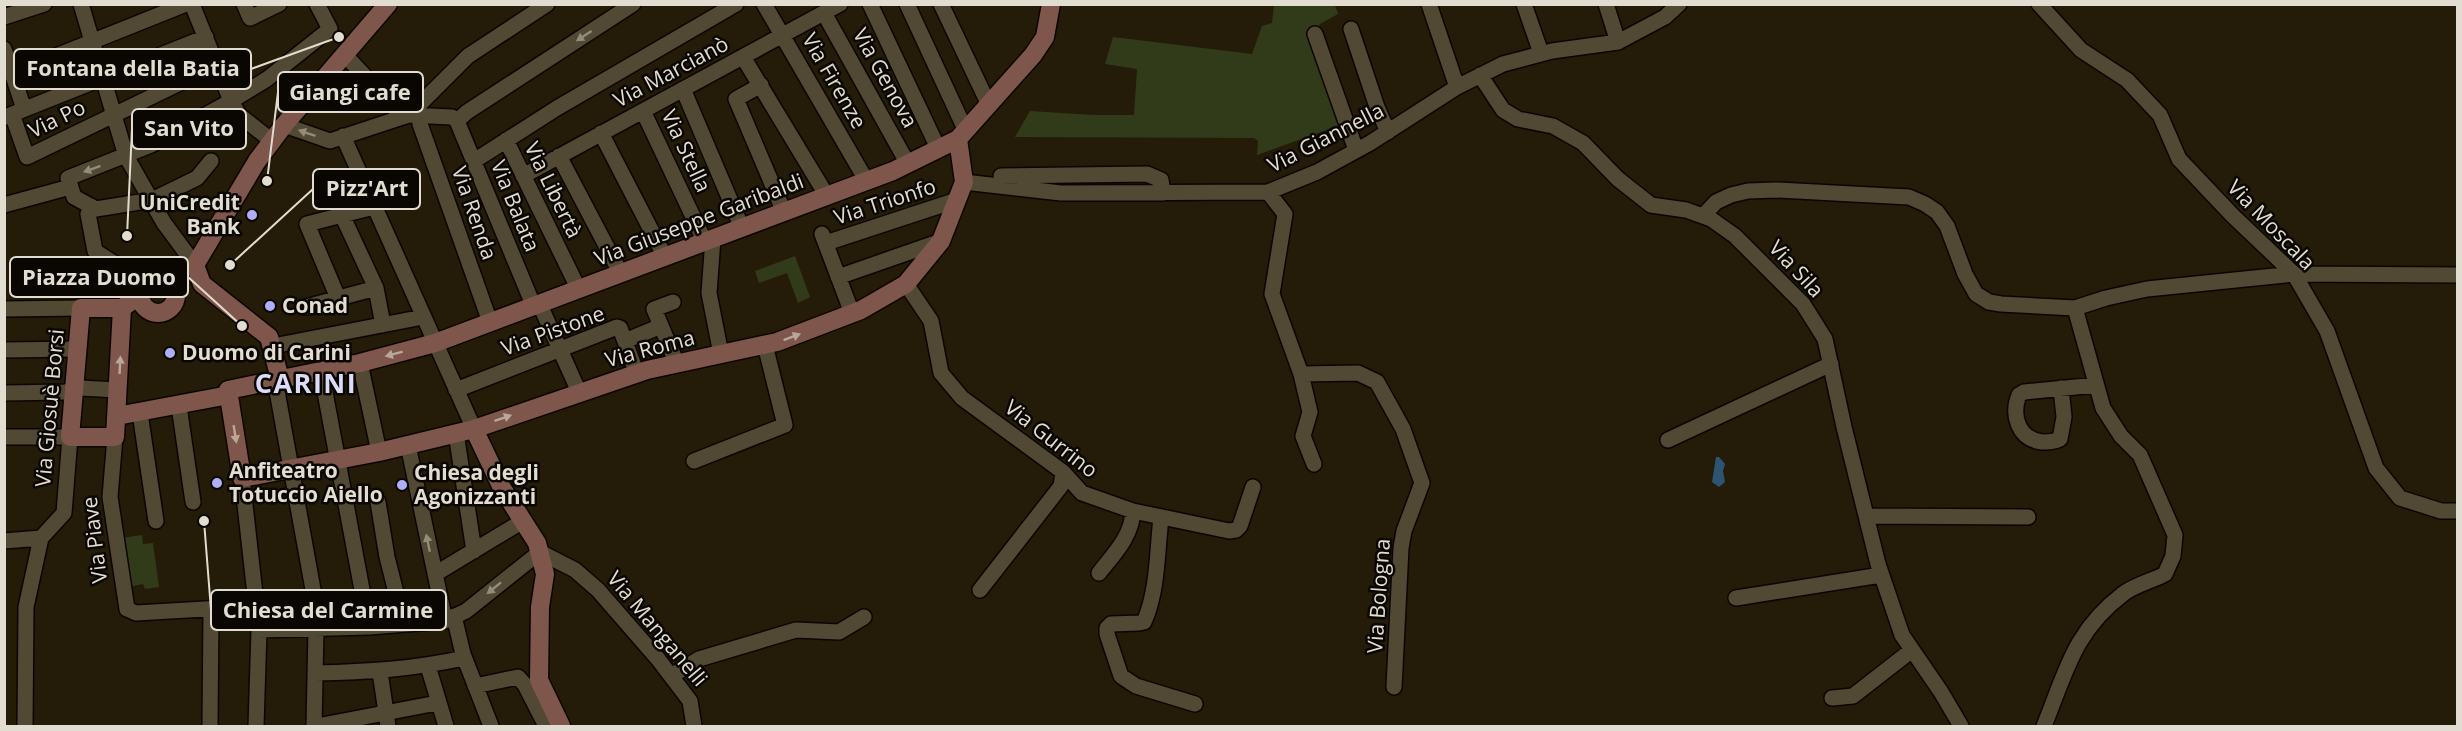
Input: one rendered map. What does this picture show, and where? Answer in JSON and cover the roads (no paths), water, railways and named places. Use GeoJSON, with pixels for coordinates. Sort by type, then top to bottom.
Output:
{"type":"FeatureCollection","features":[{"type":"Feature","properties":{"kind":"street"},"geometry":{"type":"LineString","coordinates":[[4,17],[44,4]]}},
{"type":"Feature","properties":{"kind":"street"},"geometry":{"type":"LineString","coordinates":[[81,4],[126,156],[164,223],[195,265],[202,284],[278,345],[292,469],[318,629],[315,726],[387,720],[437,703]]}},
{"type":"Feature","properties":{"kind":"street"},"geometry":{"type":"LineString","coordinates":[[11,74],[186,4]]}},
{"type":"Feature","properties":{"kind":"street"},"geometry":{"type":"LineString","coordinates":[[192,4],[231,101],[239,115],[272,141]]}},
{"type":"Feature","properties":{"kind":"street"},"geometry":{"type":"LineString","coordinates":[[244,4],[249,18],[279,4]]}},
{"type":"Feature","properties":{"kind":"street"},"geometry":{"type":"LineString","coordinates":[[211,161],[197,178],[152,200],[96,209],[74,196],[68,178],[126,156],[231,101],[267,79],[330,29],[317,4]]}},
{"type":"Feature","properties":{"kind":"street"},"geometry":{"type":"LineString","coordinates":[[164,278],[195,265],[257,161],[284,125],[388,4]]}},
{"type":"Feature","properties":{"kind":"street"},"geometry":{"type":"LineString","coordinates":[[411,116],[468,56],[547,4]]}},
{"type":"Feature","properties":{"kind":"street"},"geometry":{"type":"LineString","coordinates":[[284,125],[330,141],[411,116],[453,117],[458,121],[467,112],[633,4]]}},
{"type":"Feature","properties":{"kind":"street"},"geometry":{"type":"LineString","coordinates":[[474,161],[715,9],[736,4]]}},
{"type":"Feature","properties":{"kind":"street","name":"Via Firenze"},"geometry":{"type":"LineString","coordinates":[[764,4],[866,180]]}},
{"type":"Feature","properties":{"kind":"street","name":"Via Marcianò"},"geometry":{"type":"LineString","coordinates":[[523,176],[840,4]]}},
{"type":"Feature","properties":{"kind":"street"},"geometry":{"type":"LineString","coordinates":[[870,4],[938,148]]}},
{"type":"Feature","properties":{"kind":"street"},"geometry":{"type":"LineString","coordinates":[[907,4],[962,134]]}},
{"type":"Feature","properties":{"kind":"street"},"geometry":{"type":"LineString","coordinates":[[941,4],[989,105]]}},
{"type":"Feature","properties":{"kind":"street","name":"Via Giuseppe Garibaldi"},"geometry":{"type":"LineString","coordinates":[[117,416],[179,405],[282,378],[360,363],[435,343],[908,164],[962,134],[989,105],[1045,38],[1051,4]]}},
{"type":"Feature","properties":{"kind":"street"},"geometry":{"type":"LineString","coordinates":[[1429,4],[1457,87]]}},
{"type":"Feature","properties":{"kind":"street"},"geometry":{"type":"LineString","coordinates":[[1524,4],[1541,53]]}},
{"type":"Feature","properties":{"kind":"street"},"geometry":{"type":"LineString","coordinates":[[1606,4],[1618,42]]}},
{"type":"Feature","properties":{"kind":"street","name":"Via Giannella"},"geometry":{"type":"LineString","coordinates":[[964,182],[1061,193],[1268,192],[1317,172],[1388,132],[1457,87],[1503,64],[1541,53],[1618,42],[1665,17],[1679,4]]}},
{"type":"Feature","properties":{"kind":"street","name":"Via Moscala"},"geometry":{"type":"LineString","coordinates":[[2039,4],[2081,50],[2127,80],[2160,116],[2179,159],[2233,216],[2294,274],[2327,331],[2376,468],[2400,498],[2441,511],[2457,511]]}},
{"type":"Feature","properties":{"kind":"street","name":"Via Genova"},"geometry":{"type":"LineString","coordinates":[[824,12],[908,164]]}},
{"type":"Feature","properties":{"kind":"street"},"geometry":{"type":"LineString","coordinates":[[1351,28],[1377,107],[1388,132]]}},
{"type":"Feature","properties":{"kind":"street"},"geometry":{"type":"LineString","coordinates":[[1315,34],[1356,150]]}},
{"type":"Feature","properties":{"kind":"street"},"geometry":{"type":"LineString","coordinates":[[4,49],[11,74],[14,113],[206,37]]}},
{"type":"Feature","properties":{"kind":"street"},"geometry":{"type":"LineString","coordinates":[[345,54],[411,116]]}},
{"type":"Feature","properties":{"kind":"street"},"geometry":{"type":"LineString","coordinates":[[743,57],[827,195]]}},
{"type":"Feature","properties":{"kind":"street"},"geometry":{"type":"LineString","coordinates":[[113,114],[217,65]]}},
{"type":"Feature","properties":{"kind":"street","name":"Via Sila"},"geometry":{"type":"LineString","coordinates":[[1480,75],[1503,110],[1518,119],[1553,126],[1583,143],[1618,179],[1651,205],[1686,210],[1703,216],[1735,236],[1803,304],[1825,339],[1881,575],[1902,635],[1961,726]]}},
{"type":"Feature","properties":{"kind":"street"},"geometry":{"type":"LineString","coordinates":[[761,85],[736,99],[784,212]]}},
{"type":"Feature","properties":{"kind":"street"},"geometry":{"type":"LineString","coordinates":[[683,89],[742,228]]}},
{"type":"Feature","properties":{"kind":"street","name":"Via Stella"},"geometry":{"type":"LineString","coordinates":[[644,111],[709,241]]}},
{"type":"Feature","properties":{"kind":"street","name":"Via Po"},"geometry":{"type":"LineString","coordinates":[[14,113],[27,157],[113,114]]}},
{"type":"Feature","properties":{"kind":"street","name":"Via Renda"},"geometry":{"type":"LineString","coordinates":[[411,116],[420,124],[490,322]]}},
{"type":"Feature","properties":{"kind":"street","name":"Via Balata"},"geometry":{"type":"LineString","coordinates":[[458,121],[537,306],[579,392]]}},
{"type":"Feature","properties":{"kind":"street"},"geometry":{"type":"LineString","coordinates":[[601,134],[665,257]]}},
{"type":"Feature","properties":{"kind":"street","name":"Via Roma"},"geometry":{"type":"LineString","coordinates":[[242,478],[379,452],[465,431],[637,374],[777,342],[852,313],[906,284],[940,242],[964,182],[962,134]]}},
{"type":"Feature","properties":{"kind":"street"},"geometry":{"type":"LineString","coordinates":[[343,136],[456,390],[465,431],[474,550]]}},
{"type":"Feature","properties":{"kind":"street","name":"Via Libertà"},"geometry":{"type":"LineString","coordinates":[[506,140],[579,290]]}},
{"type":"Feature","properties":{"kind":"street"},"geometry":{"type":"LineString","coordinates":[[559,156],[621,274]]}},
{"type":"Feature","properties":{"kind":"street"},"geometry":{"type":"LineString","coordinates":[[1001,176],[1147,174],[1161,180],[1163,193]]}},
{"type":"Feature","properties":{"kind":"street"},"geometry":{"type":"LineString","coordinates":[[4,205],[70,187]]}},
{"type":"Feature","properties":{"kind":"street"},"geometry":{"type":"LineString","coordinates":[[1703,216],[1716,202],[1748,191],[1776,190],[1909,197],[1937,212],[1947,226],[1965,274],[1976,294],[1989,302],[2001,304],[2075,308],[2147,289],[2294,274],[2457,274]]}},
{"type":"Feature","properties":{"kind":"street"},"geometry":{"type":"LineString","coordinates":[[1268,192],[1285,214],[1272,294],[1301,374],[1310,412],[1303,436],[1314,464]]}},
{"type":"Feature","properties":{"kind":"street","name":"Via Trionfo"},"geometry":{"type":"LineString","coordinates":[[838,277],[824,239],[957,200]]}},
{"type":"Feature","properties":{"kind":"street"},"geometry":{"type":"LineString","coordinates":[[91,206],[88,214],[95,250],[142,289]]}},
{"type":"Feature","properties":{"kind":"street"},"geometry":{"type":"LineString","coordinates":[[338,298],[307,224],[374,207]]}},
{"type":"Feature","properties":{"kind":"street"},"geometry":{"type":"LineString","coordinates":[[342,215],[376,288],[383,325]]}},
{"type":"Feature","properties":{"kind":"street"},"geometry":{"type":"LineString","coordinates":[[709,241],[709,293],[721,354]]}},
{"type":"Feature","properties":{"kind":"street"},"geometry":{"type":"LineString","coordinates":[[852,313],[838,277],[940,242]]}},
{"type":"Feature","properties":{"kind":"street"},"geometry":{"type":"LineString","coordinates":[[120,318],[142,289],[155,277],[171,282],[176,290],[176,298],[164,309],[148,310],[142,304],[142,289]]}},
{"type":"Feature","properties":{"kind":"street"},"geometry":{"type":"LineString","coordinates":[[4,309],[81,308],[120,318],[164,309],[202,284]]}},
{"type":"Feature","properties":{"kind":"street","name":"Via Gurrino"},"geometry":{"type":"LineString","coordinates":[[906,284],[932,321],[941,373],[962,398],[1063,472],[1083,493],[1133,511],[1229,531],[1236,530],[1253,487]]}},
{"type":"Feature","properties":{"kind":"street"},"geometry":{"type":"LineString","coordinates":[[306,307],[376,288]]}},
{"type":"Feature","properties":{"kind":"street"},"geometry":{"type":"LineString","coordinates":[[673,302],[654,309],[677,364]]}},
{"type":"Feature","properties":{"kind":"street","name":"Via Giosuè Borsi"},"geometry":{"type":"LineString","coordinates":[[41,538],[64,513],[81,308]]}},
{"type":"Feature","properties":{"kind":"street"},"geometry":{"type":"LineString","coordinates":[[2044,726],[2078,641],[2096,617],[2124,592],[2165,574],[2176,543],[2171,524],[2140,455],[2121,436],[2103,408],[2075,308]]}},
{"type":"Feature","properties":{"kind":"street"},"geometry":{"type":"LineString","coordinates":[[278,345],[423,317]]}},
{"type":"Feature","properties":{"kind":"street","name":"Via Piave"},"geometry":{"type":"LineString","coordinates":[[120,318],[117,416],[110,497],[126,609],[136,613],[257,606]]}},
{"type":"Feature","properties":{"kind":"street"},"geometry":{"type":"LineString","coordinates":[[625,341],[661,326]]}},
{"type":"Feature","properties":{"kind":"street","name":"Via Pistone"},"geometry":{"type":"LineString","coordinates":[[456,390],[617,327],[620,328],[637,374]]}},
{"type":"Feature","properties":{"kind":"street"},"geometry":{"type":"LineString","coordinates":[[694,461],[785,425],[765,345]]}},
{"type":"Feature","properties":{"kind":"street"},"geometry":{"type":"LineString","coordinates":[[4,350],[77,349]]}},
{"type":"Feature","properties":{"kind":"street"},"geometry":{"type":"LineString","coordinates":[[360,363],[379,452]]}},
{"type":"Feature","properties":{"kind":"street"},"geometry":{"type":"LineString","coordinates":[[1668,440],[1831,364]]}},
{"type":"Feature","properties":{"kind":"street"},"geometry":{"type":"LineString","coordinates":[[321,370],[369,627]]}},
{"type":"Feature","properties":{"kind":"street","name":"Via Bologna"},"geometry":{"type":"LineString","coordinates":[[1301,374],[1358,373],[1377,382],[1404,429],[1422,483],[1404,531],[1401,548],[1394,687]]}},
{"type":"Feature","properties":{"kind":"street"},"geometry":{"type":"LineString","coordinates":[[2061,388],[2096,385]]}},
{"type":"Feature","properties":{"kind":"street"},"geometry":{"type":"LineString","coordinates":[[4,393],[65,392],[80,388],[118,390]]}},
{"type":"Feature","properties":{"kind":"street"},"geometry":{"type":"LineString","coordinates":[[228,393],[242,478],[257,606],[259,630],[256,726]]}},
{"type":"Feature","properties":{"kind":"street"},"geometry":{"type":"LineString","coordinates":[[179,405],[194,502]]}},
{"type":"Feature","properties":{"kind":"street"},"geometry":{"type":"LineString","coordinates":[[140,413],[156,521]]}},
{"type":"Feature","properties":{"kind":"street"},"geometry":{"type":"LineString","coordinates":[[465,431],[537,543],[540,552],[545,574],[540,607],[539,680],[561,726]]}},
{"type":"Feature","properties":{"kind":"street"},"geometry":{"type":"LineString","coordinates":[[4,437],[115,437]]}},
{"type":"Feature","properties":{"kind":"street"},"geometry":{"type":"LineString","coordinates":[[408,445],[435,574],[464,658],[491,726]]}},
{"type":"Feature","properties":{"kind":"street"},"geometry":{"type":"LineString","coordinates":[[980,590],[1061,486],[1063,472]]}},
{"type":"Feature","properties":{"kind":"street"},"geometry":{"type":"LineString","coordinates":[[378,502],[387,557],[404,624]]}},
{"type":"Feature","properties":{"kind":"street"},"geometry":{"type":"LineString","coordinates":[[1099,573],[1119,549],[1133,524],[1133,511]]}},
{"type":"Feature","properties":{"kind":"street"},"geometry":{"type":"LineString","coordinates":[[1866,516],[2028,517]]}},
{"type":"Feature","properties":{"kind":"street"},"geometry":{"type":"LineString","coordinates":[[1161,518],[1155,576],[1144,622],[1111,624],[1107,628],[1107,634],[1121,676],[1136,686],[1195,704]]}},
{"type":"Feature","properties":{"kind":"street"},"geometry":{"type":"LineString","coordinates":[[435,574],[523,521]]}},
{"type":"Feature","properties":{"kind":"street"},"geometry":{"type":"LineString","coordinates":[[4,541],[41,538],[26,607],[25,726]]}},
{"type":"Feature","properties":{"kind":"street"},"geometry":{"type":"LineString","coordinates":[[259,630],[369,627],[450,618],[466,611],[540,552]]}},
{"type":"Feature","properties":{"kind":"street","name":"Via Manganelli"},"geometry":{"type":"LineString","coordinates":[[540,552],[575,570],[598,590],[690,701],[694,726]]}},
{"type":"Feature","properties":{"kind":"street"},"geometry":{"type":"LineString","coordinates":[[1736,598],[1881,575]]}},
{"type":"Feature","properties":{"kind":"street"},"geometry":{"type":"LineString","coordinates":[[210,724],[211,609]]}},
{"type":"Feature","properties":{"kind":"street"},"geometry":{"type":"LineString","coordinates":[[671,676],[699,659],[796,630],[839,632],[864,617]]}},
{"type":"Feature","properties":{"kind":"street"},"geometry":{"type":"LineString","coordinates":[[1832,698],[1853,696],[1912,650]]}},
{"type":"Feature","properties":{"kind":"street"},"geometry":{"type":"LineString","coordinates":[[315,674],[380,672],[428,666],[464,658]]}},
{"type":"Feature","properties":{"kind":"street"},"geometry":{"type":"LineString","coordinates":[[428,666],[437,703],[446,726]]}},
{"type":"Feature","properties":{"kind":"street"},"geometry":{"type":"LineString","coordinates":[[380,672],[387,720]]}},
{"type":"Feature","properties":{"kind":"street"},"geometry":{"type":"LineString","coordinates":[[476,686],[518,677],[525,685],[546,726]]}},
{"type":"Feature","properties":{"kind":"water"},"geometry":{"type":"Polygon","coordinates":[[[1716,457],[1719,457],[1725,464],[1723,471],[1725,482],[1719,487],[1712,482],[1716,457]]]}},
{"type":"Feature","properties":{"kind":"place","name":"Fontana della Batia"},"geometry":{"type":"Point","coordinates":[339,37]}},
{"type":"Feature","properties":{"kind":"place","name":"Giangi cafe"},"geometry":{"type":"Point","coordinates":[267,181]}},
{"type":"Feature","properties":{"kind":"place","name":"UniCredit Bank"},"geometry":{"type":"Point","coordinates":[252,215]}},
{"type":"Feature","properties":{"kind":"place","name":"San Vito"},"geometry":{"type":"Point","coordinates":[127,236]}},
{"type":"Feature","properties":{"kind":"place","name":"Pizz'Art"},"geometry":{"type":"Point","coordinates":[230,265]}},
{"type":"Feature","properties":{"kind":"place","name":"Conad"},"geometry":{"type":"Point","coordinates":[270,306]}},
{"type":"Feature","properties":{"kind":"place","name":"Piazza Duomo"},"geometry":{"type":"Point","coordinates":[242,326]}},
{"type":"Feature","properties":{"kind":"place","name":"Duomo di Carini"},"geometry":{"type":"Point","coordinates":[170,353]}},
{"type":"Feature","properties":{"kind":"place","name":"Anfiteatro Totuccio Aiello"},"geometry":{"type":"Point","coordinates":[217,483]}},
{"type":"Feature","properties":{"kind":"place","name":"Chiesa degli Agonizzanti"},"geometry":{"type":"Point","coordinates":[402,485]}},
{"type":"Feature","properties":{"kind":"place","name":"Chiesa del Carmine"},"geometry":{"type":"Point","coordinates":[204,521]}},
{"type":"Feature","properties":{"kind":"district","name":"CARINI"},"geometry":{"type":"Point","coordinates":[306,384]}}]}
